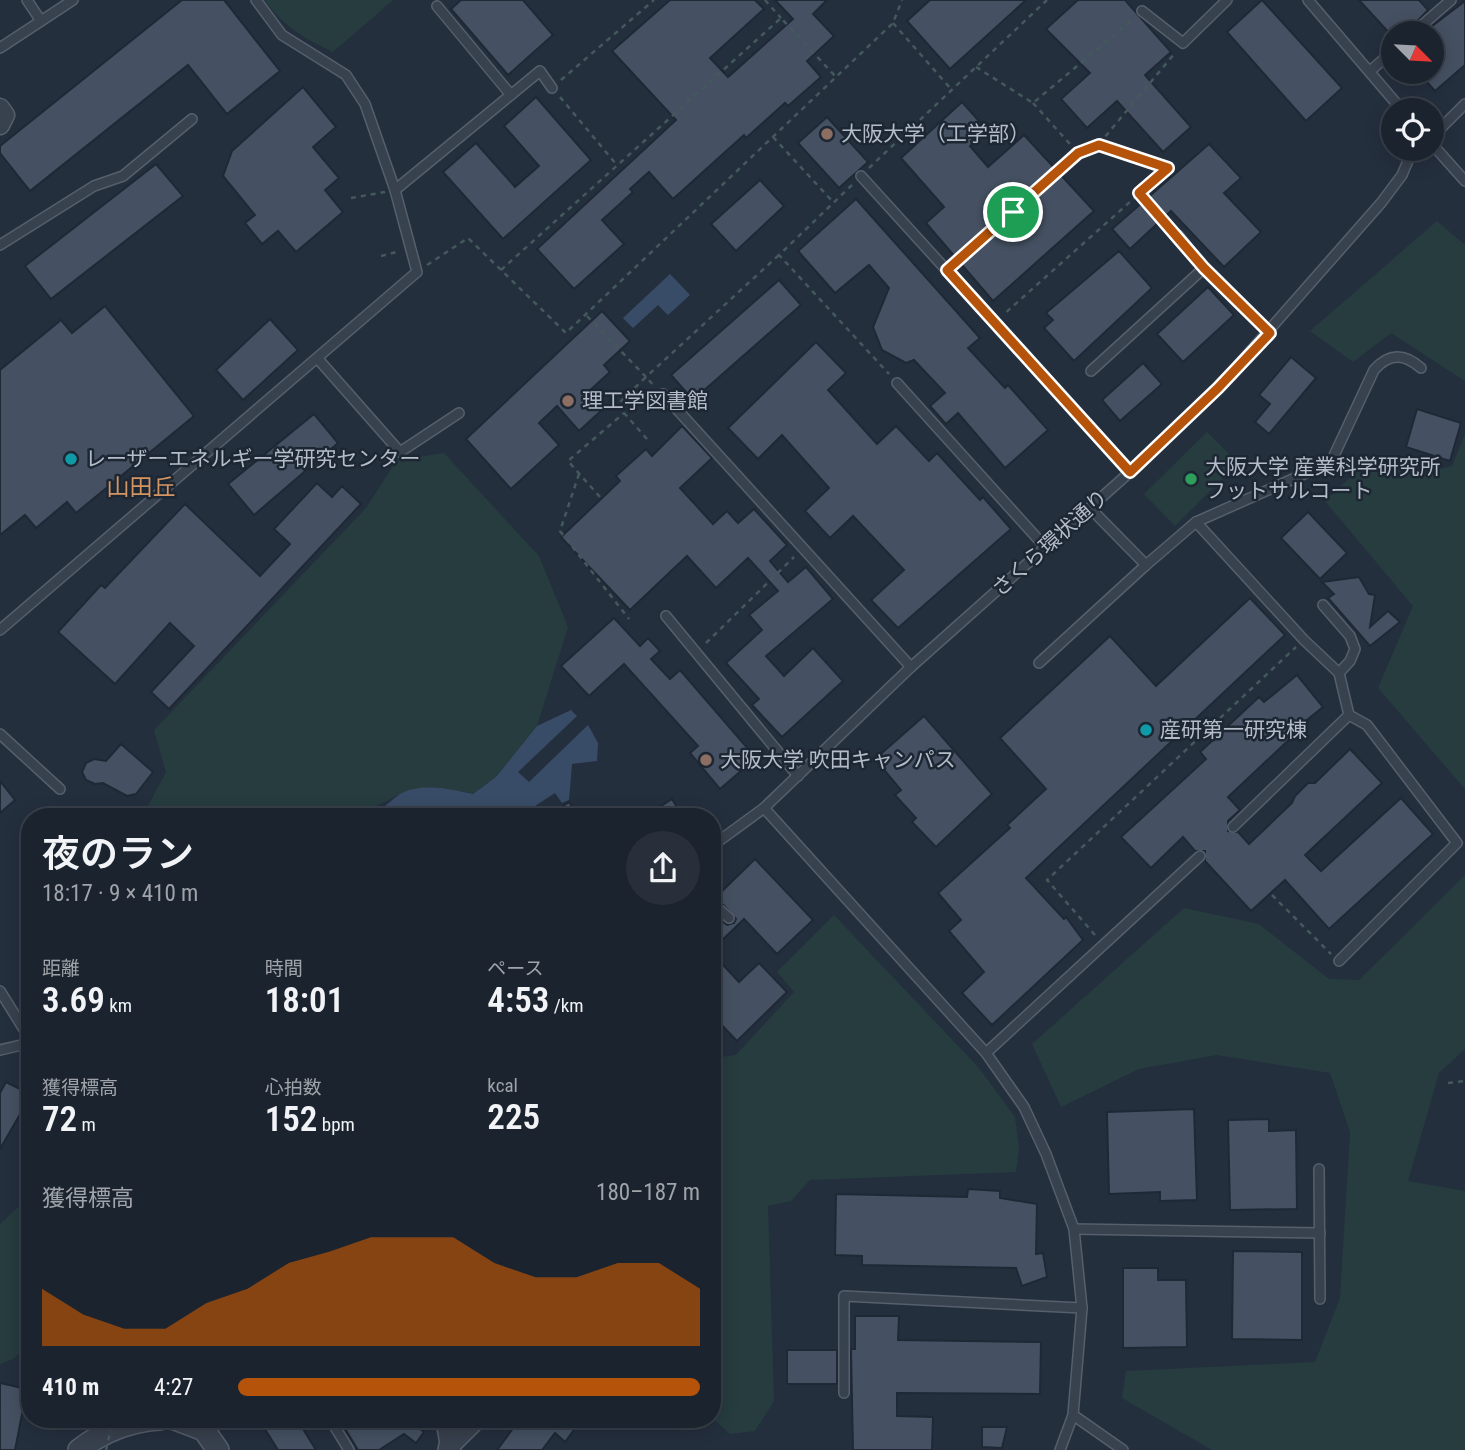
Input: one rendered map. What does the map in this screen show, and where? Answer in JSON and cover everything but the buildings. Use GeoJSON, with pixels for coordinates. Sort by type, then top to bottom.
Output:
{"type":"FeatureCollection","features":[{"type":"Feature","properties":{"kind":"street"},"geometry":{"type":"LineString","coordinates":[[0,108],[5,115],[0,125]]}},
{"type":"Feature","properties":{"kind":"street"},"geometry":{"type":"LineString","coordinates":[[79,1450],[94,1439],[122,1428]]}},
{"type":"Feature","properties":{"kind":"street"},"geometry":{"type":"LineString","coordinates":[[199,1428],[204,1430],[218,1450]]}},
{"type":"Feature","properties":{"kind":"street"},"geometry":{"type":"LineString","coordinates":[[447,1428],[450,1448]]}},
{"type":"Feature","properties":{"kind":"street"},"geometry":{"type":"LineString","coordinates":[[450,1448],[469,1428]]}},
{"type":"Feature","properties":{"kind":"lane"},"geometry":{"type":"LineString","coordinates":[[27,0],[41,21]]}},
{"type":"Feature","properties":{"kind":"lane"},"geometry":{"type":"LineString","coordinates":[[0,48],[73,0]]}},
{"type":"Feature","properties":{"kind":"lane"},"geometry":{"type":"LineString","coordinates":[[0,630],[417,272],[395,190],[365,104],[346,75],[282,35],[256,0]]}},
{"type":"Feature","properties":{"kind":"lane"},"geometry":{"type":"LineString","coordinates":[[1142,11],[1182,43],[1227,0]]}},
{"type":"Feature","properties":{"kind":"lane"},"geometry":{"type":"LineString","coordinates":[[1308,0],[1392,98]]}},
{"type":"Feature","properties":{"kind":"lane"},"geometry":{"type":"LineString","coordinates":[[1427,21],[1451,0]]}},
{"type":"Feature","properties":{"kind":"lane"},"geometry":{"type":"LineString","coordinates":[[438,6],[511,95]]}},
{"type":"Feature","properties":{"kind":"lane"},"geometry":{"type":"LineString","coordinates":[[1370,71],[1381,61]]}},
{"type":"Feature","properties":{"kind":"lane"},"geometry":{"type":"LineString","coordinates":[[395,190],[540,71],[552,88]]}},
{"type":"Feature","properties":{"kind":"lane"},"geometry":{"type":"LineString","coordinates":[[1444,125],[1465,104]]}},
{"type":"Feature","properties":{"kind":"lane"},"geometry":{"type":"LineString","coordinates":[[0,245],[94,186],[123,176],[192,119]]}},
{"type":"Feature","properties":{"kind":"lane"},"geometry":{"type":"LineString","coordinates":[[1444,156],[1463,176]]}},
{"type":"Feature","properties":{"kind":"lane","name":"さくら環状通り"},"geometry":{"type":"LineString","coordinates":[[721,839],[764,808],[911,667],[1130,472],[1218,388],[1270,333],[1381,203],[1402,175],[1408,161]]}},
{"type":"Feature","properties":{"kind":"lane"},"geometry":{"type":"LineString","coordinates":[[861,176],[1130,472]]}},
{"type":"Feature","properties":{"kind":"lane"},"geometry":{"type":"LineString","coordinates":[[1178,234],[1204,268],[1270,333]]}},
{"type":"Feature","properties":{"kind":"lane"},"geometry":{"type":"LineString","coordinates":[[1091,371],[1204,268]]}},
{"type":"Feature","properties":{"kind":"lane"},"geometry":{"type":"LineString","coordinates":[[1039,663],[1196,522],[1331,463],[1374,370],[1384,359],[1399,356],[1410,359],[1421,368]]}},
{"type":"Feature","properties":{"kind":"lane"},"geometry":{"type":"LineString","coordinates":[[318,359],[400,452],[459,413]]}},
{"type":"Feature","properties":{"kind":"lane"},"geometry":{"type":"LineString","coordinates":[[897,383],[1046,548]]}},
{"type":"Feature","properties":{"kind":"lane"},"geometry":{"type":"LineString","coordinates":[[663,394],[911,667]]}},
{"type":"Feature","properties":{"kind":"lane"},"geometry":{"type":"LineString","coordinates":[[1090,508],[1146,565]]}},
{"type":"Feature","properties":{"kind":"lane"},"geometry":{"type":"LineString","coordinates":[[1196,522],[1304,640],[1339,673],[1349,715],[1367,725],[1457,843],[1339,961]]}},
{"type":"Feature","properties":{"kind":"lane"},"geometry":{"type":"LineString","coordinates":[[1323,605],[1350,636],[1355,649],[1350,661],[1339,673]]}},
{"type":"Feature","properties":{"kind":"lane"},"geometry":{"type":"LineString","coordinates":[[666,616],[798,776]]}},
{"type":"Feature","properties":{"kind":"lane"},"geometry":{"type":"LineString","coordinates":[[1233,827],[1349,715]]}},
{"type":"Feature","properties":{"kind":"lane"},"geometry":{"type":"LineString","coordinates":[[0,734],[60,789]]}},
{"type":"Feature","properties":{"kind":"lane"},"geometry":{"type":"LineString","coordinates":[[764,808],[986,1054],[1024,1107],[1046,1154],[1074,1229],[1082,1308],[1073,1415],[1060,1450]]}},
{"type":"Feature","properties":{"kind":"lane"},"geometry":{"type":"LineString","coordinates":[[986,1054],[1200,856]]}},
{"type":"Feature","properties":{"kind":"lane"},"geometry":{"type":"LineString","coordinates":[[721,911],[729,918]]}},
{"type":"Feature","properties":{"kind":"lane"},"geometry":{"type":"LineString","coordinates":[[0,991],[21,1026]]}},
{"type":"Feature","properties":{"kind":"lane"},"geometry":{"type":"LineString","coordinates":[[0,1050],[21,1044]]}},
{"type":"Feature","properties":{"kind":"lane"},"geometry":{"type":"LineString","coordinates":[[1319,1169],[1320,1299]]}},
{"type":"Feature","properties":{"kind":"lane"},"geometry":{"type":"LineString","coordinates":[[1074,1229],[1320,1233]]}},
{"type":"Feature","properties":{"kind":"lane"},"geometry":{"type":"LineString","coordinates":[[844,1393],[844,1296],[1082,1308]]}},
{"type":"Feature","properties":{"kind":"lane"},"geometry":{"type":"LineString","coordinates":[[1073,1415],[1123,1450]]}},
{"type":"Feature","properties":{"kind":"lane"},"geometry":{"type":"LineString","coordinates":[[336,1428],[349,1450]]}},
{"type":"Feature","properties":{"kind":"path"},"geometry":{"type":"LineString","coordinates":[[617,165],[552,88],[654,0]]}},
{"type":"Feature","properties":{"kind":"path"},"geometry":{"type":"LineString","coordinates":[[765,0],[836,77]]}},
{"type":"Feature","properties":{"kind":"path"},"geometry":{"type":"LineString","coordinates":[[417,272],[468,238],[566,333],[893,23],[902,0]]}},
{"type":"Feature","properties":{"kind":"path"},"geometry":{"type":"LineString","coordinates":[[1033,103],[1142,11]]}},
{"type":"Feature","properties":{"kind":"path"},"geometry":{"type":"LineString","coordinates":[[501,270],[782,18]]}},
{"type":"Feature","properties":{"kind":"path"},"geometry":{"type":"LineString","coordinates":[[893,23],[951,90]]}},
{"type":"Feature","properties":{"kind":"path"},"geometry":{"type":"LineString","coordinates":[[947,270],[1078,153],[1099,145],[1182,43]]}},
{"type":"Feature","properties":{"kind":"path"},"geometry":{"type":"LineString","coordinates":[[976,67],[1033,103],[1078,153]]}},
{"type":"Feature","properties":{"kind":"path"},"geometry":{"type":"LineString","coordinates":[[773,137],[834,203]]}},
{"type":"Feature","properties":{"kind":"path"},"geometry":{"type":"LineString","coordinates":[[995,322],[1168,168],[1099,145]]}},
{"type":"Feature","properties":{"kind":"path"},"geometry":{"type":"LineString","coordinates":[[352,198],[395,190]]}},
{"type":"Feature","properties":{"kind":"path"},"geometry":{"type":"LineString","coordinates":[[1139,193],[1178,234]]}},
{"type":"Feature","properties":{"kind":"path"},"geometry":{"type":"LineString","coordinates":[[381,256],[411,248]]}},
{"type":"Feature","properties":{"kind":"path"},"geometry":{"type":"LineString","coordinates":[[647,439],[617,405],[779,255]]}},
{"type":"Feature","properties":{"kind":"path"},"geometry":{"type":"LineString","coordinates":[[586,315],[646,377]]}},
{"type":"Feature","properties":{"kind":"path"},"geometry":{"type":"LineString","coordinates":[[568,461],[624,413]]}},
{"type":"Feature","properties":{"kind":"path"},"geometry":{"type":"LineString","coordinates":[[568,461],[600,497],[579,474],[568,461]]}},
{"type":"Feature","properties":{"kind":"path"},"geometry":{"type":"LineString","coordinates":[[579,474],[560,531],[629,619]]}},
{"type":"Feature","properties":{"kind":"path"},"geometry":{"type":"LineString","coordinates":[[697,652],[803,548]]}},
{"type":"Feature","properties":{"kind":"path"},"geometry":{"type":"LineString","coordinates":[[1103,944],[1047,880],[1304,640]]}},
{"type":"Feature","properties":{"kind":"path"},"geometry":{"type":"LineString","coordinates":[[1272,895],[1339,961]]}},
{"type":"Feature","properties":{"kind":"path"},"geometry":{"type":"LineString","coordinates":[[1448,1083],[1465,1081]]}},
{"type":"Feature","properties":{"kind":"path"},"geometry":{"type":"LineString","coordinates":[[106,1450],[111,1428]]}},
{"type":"Feature","properties":{"kind":"green space"},"geometry":{"type":"Polygon","coordinates":[[[264,0],[393,0],[333,52],[295,31],[264,0]]]}},
{"type":"Feature","properties":{"kind":"green space"},"geometry":{"type":"Polygon","coordinates":[[[1437,221],[1465,245],[1465,381],[1391,333],[1353,362],[1310,331],[1437,221]]]}},
{"type":"Feature","properties":{"kind":"green space","name":"大阪大学 産業科学研究所 フットサルコート"},"geometry":{"type":"Polygon","coordinates":[[[1207,432],[1238,463],[1175,526],[1144,494],[1207,432]]]}},
{"type":"Feature","properties":{"kind":"green space"},"geometry":{"type":"Polygon","coordinates":[[[1465,434],[1465,789],[1378,688],[1413,606],[1325,501],[1373,456],[1420,474],[1452,466],[1465,434]]]}},
{"type":"Feature","properties":{"kind":"green space"},"geometry":{"type":"Polygon","coordinates":[[[444,453],[539,556],[568,627],[537,726],[496,777],[473,794],[462,791],[398,795],[373,808],[147,808],[166,772],[154,730],[366,508],[397,460],[444,453]]]}},
{"type":"Feature","properties":{"kind":"green space"},"geometry":{"type":"Polygon","coordinates":[[[1465,875],[1465,1049],[1439,1073],[1408,1181],[1465,1191],[1465,1450],[1212,1450],[1122,1398],[1126,1371],[1315,1362],[1340,1298],[1350,1132],[1330,1073],[1217,1055],[1139,1069],[1061,1107],[1032,1044],[1184,908],[1259,924],[1329,979],[1359,980],[1465,875]]]}},
{"type":"Feature","properties":{"kind":"green space"},"geometry":{"type":"Polygon","coordinates":[[[834,915],[979,1068],[1015,1117],[1019,1148],[1016,1172],[810,1180],[791,1201],[768,1206],[774,1401],[755,1431],[730,1434],[721,1426],[721,1057],[736,1055],[794,992],[777,972],[834,915]]]}},
{"type":"Feature","properties":{"kind":"green space"},"geometry":{"type":"Polygon","coordinates":[[[21,1204],[21,1351],[13,1359],[0,1364],[0,1224],[21,1204]]]}},
{"type":"Feature","properties":{"kind":"water"},"geometry":{"type":"Polygon","coordinates":[[[670,274],[690,295],[668,315],[658,305],[633,328],[623,318],[670,274]]]}},
{"type":"Feature","properties":{"kind":"water"},"geometry":{"type":"Polygon","coordinates":[[[571,710],[577,716],[518,772],[529,782],[588,725],[598,743],[597,761],[572,764],[569,800],[562,803],[555,793],[532,808],[382,808],[404,792],[413,789],[433,788],[473,794],[496,777],[537,726],[571,710]]]}},
{"type":"Feature","properties":{"kind":"place","name":"大阪大学（工学部）"},"geometry":{"type":"Point","coordinates":[827,134]}},
{"type":"Feature","properties":{"kind":"place","name":"理工学図書館"},"geometry":{"type":"Point","coordinates":[568,401]}},
{"type":"Feature","properties":{"kind":"place","name":"レーザーエネルギー学研究センター"},"geometry":{"type":"Point","coordinates":[71,459]}},
{"type":"Feature","properties":{"kind":"place","name":"大阪大学 産業科学研究所 フットサルコート"},"geometry":{"type":"Point","coordinates":[1191,479]}},
{"type":"Feature","properties":{"kind":"place","name":"産研第一研究棟"},"geometry":{"type":"Point","coordinates":[1146,730]}},
{"type":"Feature","properties":{"kind":"place","name":"大阪大学 吹田キャンパス"},"geometry":{"type":"Point","coordinates":[706,760]}},
{"type":"Feature","properties":{"kind":"district","name":"山田丘"},"geometry":{"type":"Point","coordinates":[141,487]}},
{"type":"Feature","properties":{"kind":"route"},"geometry":{"type":"LineString","coordinates":[[1099,145],[1168,168],[1139,193],[1178,234],[1204,268],[1270,333],[1218,388],[1130,472],[947,270],[1013,212],[1078,153],[1099,145]]}}]}
